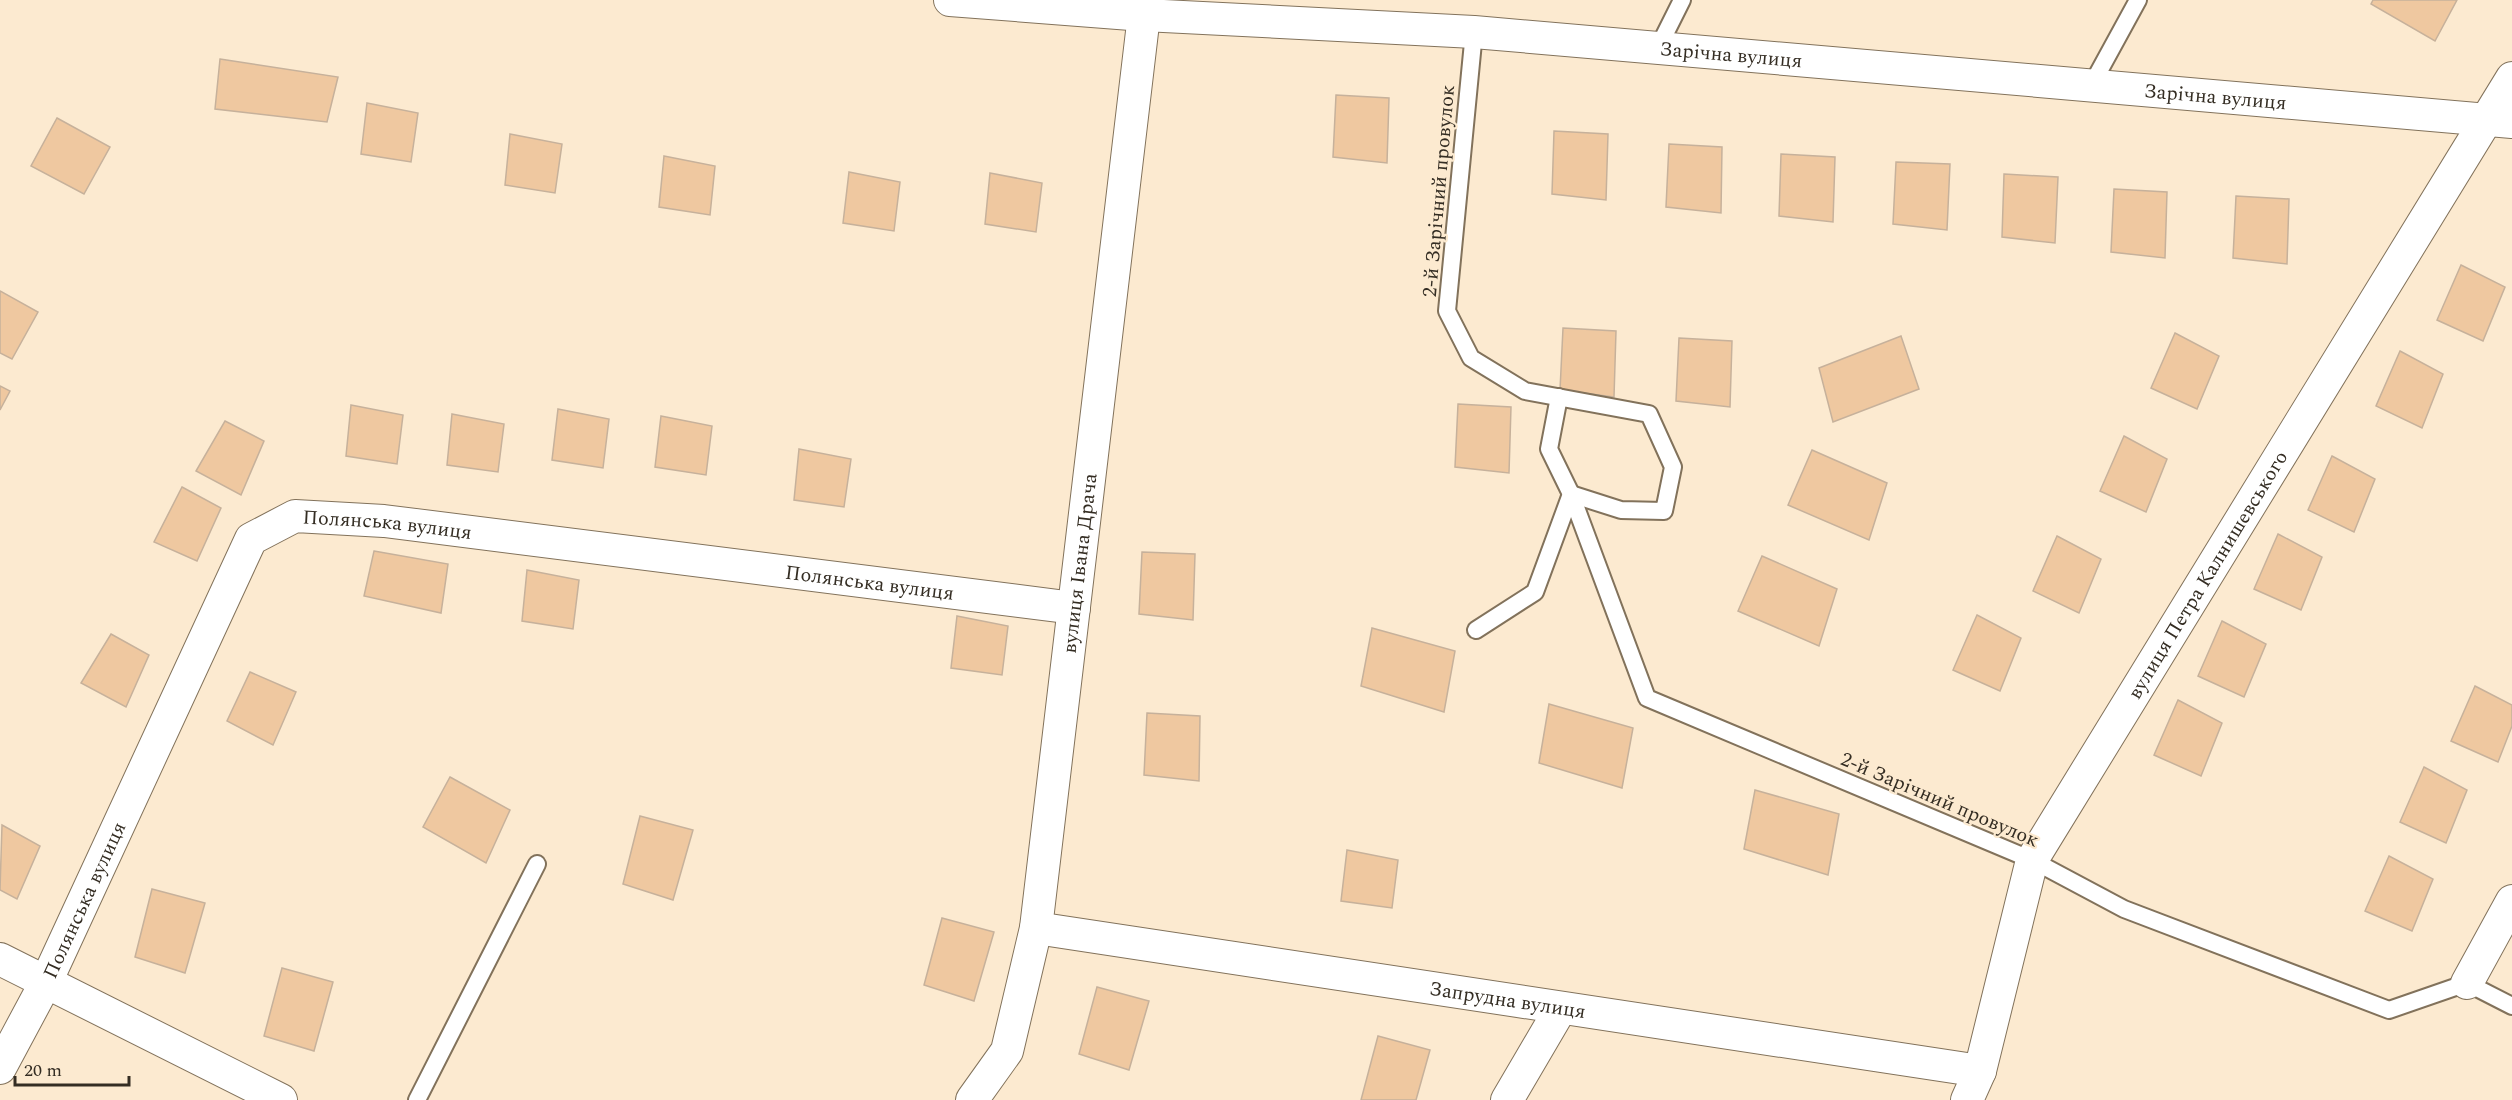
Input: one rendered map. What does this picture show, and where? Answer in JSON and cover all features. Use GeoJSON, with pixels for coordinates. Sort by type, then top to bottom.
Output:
{"type":"FeatureCollection","features":[{"type":"Feature","properties":{"kind":"street","name":"Зарічна вулиця"},"geometry":{"type":"LineString","coordinates":[[950,0],[1144,15],[1258,10],[1474,32],[2499,121]]}},
{"type":"Feature","properties":{"kind":"street","name":"вулиця Івана Драча"},"geometry":{"type":"LineString","coordinates":[[972,1100],[1007,1051],[1036,928],[1144,15]]}},
{"type":"Feature","properties":{"kind":"street","name":"вулиця Петра Калнишевського"},"geometry":{"type":"LineString","coordinates":[[1967,1100],[1980,1071],[2032,860],[2499,121],[2512,78]]}},
{"type":"Feature","properties":{"kind":"street","name":"Полянська вулиця"},"geometry":{"type":"LineString","coordinates":[[0,1068],[45,981],[251,539],[295,516],[384,520],[1074,608]]}},
{"type":"Feature","properties":{"kind":"street"},"geometry":{"type":"LineString","coordinates":[[2467,983],[2512,901]]}},
{"type":"Feature","properties":{"kind":"street","name":"Запрудна вулиця"},"geometry":{"type":"LineString","coordinates":[[1036,928],[1980,1071]]}},
{"type":"Feature","properties":{"kind":"street"},"geometry":{"type":"LineString","coordinates":[[0,959],[281,1100]]}},
{"type":"Feature","properties":{"kind":"street"},"geometry":{"type":"LineString","coordinates":[[1507,1100],[1561,1008]]}},
{"type":"Feature","properties":{"kind":"lane"},"geometry":{"type":"LineString","coordinates":[[1658,48],[1682,0]]}},
{"type":"Feature","properties":{"kind":"lane"},"geometry":{"type":"LineString","coordinates":[[2091,86],[2138,0]]}},
{"type":"Feature","properties":{"kind":"lane","name":"2-й Зарічний провулок"},"geometry":{"type":"LineString","coordinates":[[1474,32],[1448,311],[1471,358],[1525,391],[1650,414],[1673,467],[1664,511],[1621,510],[1572,494]]}},
{"type":"Feature","properties":{"kind":"lane","name":"2-й Зарічний провулок"},"geometry":{"type":"LineString","coordinates":[[1559,397],[1549,449],[1572,494],[1647,698],[2032,860],[2124,909],[2389,1010],[2467,983]]}},
{"type":"Feature","properties":{"kind":"lane"},"geometry":{"type":"LineString","coordinates":[[1476,630],[1535,592],[1572,494]]}},
{"type":"Feature","properties":{"kind":"lane"},"geometry":{"type":"LineString","coordinates":[[417,1100],[537,864]]}},
{"type":"Feature","properties":{"kind":"lane"},"geometry":{"type":"LineString","coordinates":[[2467,983],[2512,1006]]}},
{"type":"Feature","properties":{"kind":"building"},"geometry":{"type":"Polygon","coordinates":[[[2373,0],[2457,0],[2435,41],[2371,4],[2373,0]]]}},
{"type":"Feature","properties":{"kind":"building"},"geometry":{"type":"Polygon","coordinates":[[[220,59],[338,77],[327,122],[215,109],[220,59]]]}},
{"type":"Feature","properties":{"kind":"building"},"geometry":{"type":"Polygon","coordinates":[[[1336,95],[1389,98],[1387,163],[1333,157],[1336,95]]]}},
{"type":"Feature","properties":{"kind":"building"},"geometry":{"type":"Polygon","coordinates":[[[367,103],[418,113],[411,162],[361,154],[367,103]]]}},
{"type":"Feature","properties":{"kind":"building"},"geometry":{"type":"Polygon","coordinates":[[[57,118],[110,147],[84,194],[31,166],[57,118]]]}},
{"type":"Feature","properties":{"kind":"building"},"geometry":{"type":"Polygon","coordinates":[[[1554,131],[1608,134],[1606,200],[1552,194],[1554,131]]]}},
{"type":"Feature","properties":{"kind":"building"},"geometry":{"type":"Polygon","coordinates":[[[510,134],[562,144],[555,193],[505,185],[510,134]]]}},
{"type":"Feature","properties":{"kind":"building"},"geometry":{"type":"Polygon","coordinates":[[[1669,144],[1722,147],[1721,213],[1666,207],[1669,144]]]}},
{"type":"Feature","properties":{"kind":"building"},"geometry":{"type":"Polygon","coordinates":[[[1781,154],[1835,157],[1833,222],[1779,216],[1781,154]]]}},
{"type":"Feature","properties":{"kind":"building"},"geometry":{"type":"Polygon","coordinates":[[[664,156],[715,166],[710,215],[659,207],[664,156]]]}},
{"type":"Feature","properties":{"kind":"building"},"geometry":{"type":"Polygon","coordinates":[[[1896,162],[1950,164],[1947,230],[1893,224],[1896,162]]]}},
{"type":"Feature","properties":{"kind":"building"},"geometry":{"type":"Polygon","coordinates":[[[849,172],[900,182],[894,231],[843,223],[849,172]]]}},
{"type":"Feature","properties":{"kind":"building"},"geometry":{"type":"Polygon","coordinates":[[[990,173],[1042,183],[1036,232],[985,224],[990,173]]]}},
{"type":"Feature","properties":{"kind":"building"},"geometry":{"type":"Polygon","coordinates":[[[2004,174],[2058,177],[2055,243],[2002,237],[2004,174]]]}},
{"type":"Feature","properties":{"kind":"building"},"geometry":{"type":"Polygon","coordinates":[[[2114,189],[2167,192],[2165,258],[2111,252],[2114,189]]]}},
{"type":"Feature","properties":{"kind":"building"},"geometry":{"type":"Polygon","coordinates":[[[2236,196],[2289,199],[2287,264],[2233,258],[2236,196]]]}},
{"type":"Feature","properties":{"kind":"building"},"geometry":{"type":"Polygon","coordinates":[[[2461,265],[2505,287],[2483,341],[2437,320],[2461,265]]]}},
{"type":"Feature","properties":{"kind":"building"},"geometry":{"type":"Polygon","coordinates":[[[0,291],[38,312],[12,359],[0,353],[0,291]]]}},
{"type":"Feature","properties":{"kind":"building"},"geometry":{"type":"Polygon","coordinates":[[[1563,328],[1616,331],[1614,397],[1560,390],[1563,328]]]}},
{"type":"Feature","properties":{"kind":"building"},"geometry":{"type":"Polygon","coordinates":[[[2175,333],[2219,356],[2197,409],[2151,388],[2175,333]]]}},
{"type":"Feature","properties":{"kind":"building"},"geometry":{"type":"Polygon","coordinates":[[[1901,336],[1919,389],[1833,422],[1819,368],[1901,336]]]}},
{"type":"Feature","properties":{"kind":"building"},"geometry":{"type":"Polygon","coordinates":[[[1679,338],[1732,341],[1730,407],[1676,401],[1679,338]]]}},
{"type":"Feature","properties":{"kind":"building"},"geometry":{"type":"Polygon","coordinates":[[[2400,351],[2443,374],[2422,428],[2376,406],[2400,351]]]}},
{"type":"Feature","properties":{"kind":"building"},"geometry":{"type":"Polygon","coordinates":[[[0,386],[10,391],[0,410],[0,386]]]}},
{"type":"Feature","properties":{"kind":"building"},"geometry":{"type":"Polygon","coordinates":[[[1458,404],[1511,407],[1509,473],[1455,467],[1458,404]]]}},
{"type":"Feature","properties":{"kind":"building"},"geometry":{"type":"Polygon","coordinates":[[[351,405],[403,415],[397,464],[346,456],[351,405]]]}},
{"type":"Feature","properties":{"kind":"building"},"geometry":{"type":"Polygon","coordinates":[[[558,409],[609,419],[603,468],[552,460],[558,409]]]}},
{"type":"Feature","properties":{"kind":"building"},"geometry":{"type":"Polygon","coordinates":[[[452,414],[504,424],[498,472],[447,465],[452,414]]]}},
{"type":"Feature","properties":{"kind":"building"},"geometry":{"type":"Polygon","coordinates":[[[661,416],[712,426],[706,475],[655,467],[661,416]]]}},
{"type":"Feature","properties":{"kind":"building"},"geometry":{"type":"Polygon","coordinates":[[[225,421],[264,441],[241,495],[196,471],[225,421]]]}},
{"type":"Feature","properties":{"kind":"building"},"geometry":{"type":"Polygon","coordinates":[[[2124,436],[2167,459],[2146,512],[2100,491],[2124,436]]]}},
{"type":"Feature","properties":{"kind":"building"},"geometry":{"type":"Polygon","coordinates":[[[799,449],[851,459],[844,507],[794,500],[799,449]]]}},
{"type":"Feature","properties":{"kind":"building"},"geometry":{"type":"Polygon","coordinates":[[[1812,450],[1887,483],[1869,540],[1788,505],[1812,450]]]}},
{"type":"Feature","properties":{"kind":"building"},"geometry":{"type":"Polygon","coordinates":[[[2332,456],[2375,479],[2354,532],[2308,510],[2332,456]]]}},
{"type":"Feature","properties":{"kind":"building"},"geometry":{"type":"Polygon","coordinates":[[[182,487],[221,508],[197,561],[154,542],[182,487]]]}},
{"type":"Feature","properties":{"kind":"building"},"geometry":{"type":"Polygon","coordinates":[[[2278,534],[2322,557],[2301,610],[2254,589],[2278,534]]]}},
{"type":"Feature","properties":{"kind":"building"},"geometry":{"type":"Polygon","coordinates":[[[2057,536],[2101,559],[2079,613],[2033,591],[2057,536]]]}},
{"type":"Feature","properties":{"kind":"building"},"geometry":{"type":"Polygon","coordinates":[[[374,551],[448,564],[441,613],[364,596],[374,551]]]}},
{"type":"Feature","properties":{"kind":"building"},"geometry":{"type":"Polygon","coordinates":[[[1142,552],[1195,554],[1193,620],[1139,614],[1142,552]]]}},
{"type":"Feature","properties":{"kind":"building"},"geometry":{"type":"Polygon","coordinates":[[[1762,556],[1837,589],[1819,646],[1738,611],[1762,556]]]}},
{"type":"Feature","properties":{"kind":"building"},"geometry":{"type":"Polygon","coordinates":[[[527,570],[579,580],[573,629],[522,621],[527,570]]]}},
{"type":"Feature","properties":{"kind":"building"},"geometry":{"type":"Polygon","coordinates":[[[1977,615],[2021,638],[2000,691],[1953,670],[1977,615]]]}},
{"type":"Feature","properties":{"kind":"building"},"geometry":{"type":"Polygon","coordinates":[[[957,616],[1008,626],[1002,675],[951,668],[957,616]]]}},
{"type":"Feature","properties":{"kind":"building"},"geometry":{"type":"Polygon","coordinates":[[[2222,621],[2266,644],[2244,697],[2198,676],[2222,621]]]}},
{"type":"Feature","properties":{"kind":"building"},"geometry":{"type":"Polygon","coordinates":[[[1372,628],[1455,651],[1444,712],[1361,686],[1372,628]]]}},
{"type":"Feature","properties":{"kind":"building"},"geometry":{"type":"Polygon","coordinates":[[[111,634],[149,655],[126,707],[81,683],[111,634]]]}},
{"type":"Feature","properties":{"kind":"building"},"geometry":{"type":"Polygon","coordinates":[[[250,672],[296,692],[273,745],[227,721],[250,672]]]}},
{"type":"Feature","properties":{"kind":"building"},"geometry":{"type":"Polygon","coordinates":[[[2475,686],[2512,705],[2512,726],[2498,762],[2451,741],[2475,686]]]}},
{"type":"Feature","properties":{"kind":"building"},"geometry":{"type":"Polygon","coordinates":[[[2178,700],[2222,723],[2201,776],[2154,755],[2178,700]]]}},
{"type":"Feature","properties":{"kind":"building"},"geometry":{"type":"Polygon","coordinates":[[[1549,704],[1633,728],[1622,788],[1539,763],[1549,704]]]}},
{"type":"Feature","properties":{"kind":"building"},"geometry":{"type":"Polygon","coordinates":[[[1147,713],[1200,716],[1199,781],[1144,775],[1147,713]]]}},
{"type":"Feature","properties":{"kind":"building"},"geometry":{"type":"Polygon","coordinates":[[[2424,767],[2467,790],[2446,843],[2400,822],[2424,767]]]}},
{"type":"Feature","properties":{"kind":"building"},"geometry":{"type":"Polygon","coordinates":[[[450,777],[510,810],[486,863],[423,827],[450,777]]]}},
{"type":"Feature","properties":{"kind":"building"},"geometry":{"type":"Polygon","coordinates":[[[1755,790],[1839,814],[1828,875],[1744,849],[1755,790]]]}},
{"type":"Feature","properties":{"kind":"building"},"geometry":{"type":"Polygon","coordinates":[[[640,816],[693,830],[673,900],[623,884],[640,816]]]}},
{"type":"Feature","properties":{"kind":"building"},"geometry":{"type":"Polygon","coordinates":[[[2,825],[40,846],[17,899],[0,890],[2,825]]]}},
{"type":"Feature","properties":{"kind":"building"},"geometry":{"type":"Polygon","coordinates":[[[1347,850],[1398,860],[1392,908],[1341,901],[1347,850]]]}},
{"type":"Feature","properties":{"kind":"building"},"geometry":{"type":"Polygon","coordinates":[[[2389,856],[2433,879],[2412,931],[2365,911],[2389,856]]]}},
{"type":"Feature","properties":{"kind":"building"},"geometry":{"type":"Polygon","coordinates":[[[152,889],[205,903],[185,973],[135,957],[152,889]]]}},
{"type":"Feature","properties":{"kind":"building"},"geometry":{"type":"Polygon","coordinates":[[[942,918],[994,932],[974,1001],[924,985],[942,918]]]}},
{"type":"Feature","properties":{"kind":"building"},"geometry":{"type":"Polygon","coordinates":[[[282,968],[333,982],[314,1051],[264,1036],[282,968]]]}},
{"type":"Feature","properties":{"kind":"building"},"geometry":{"type":"Polygon","coordinates":[[[1097,987],[1149,1001],[1129,1070],[1079,1054],[1097,987]]]}},
{"type":"Feature","properties":{"kind":"building"},"geometry":{"type":"Polygon","coordinates":[[[1378,1036],[1430,1050],[1416,1100],[1361,1100],[1378,1036]]]}}]}
